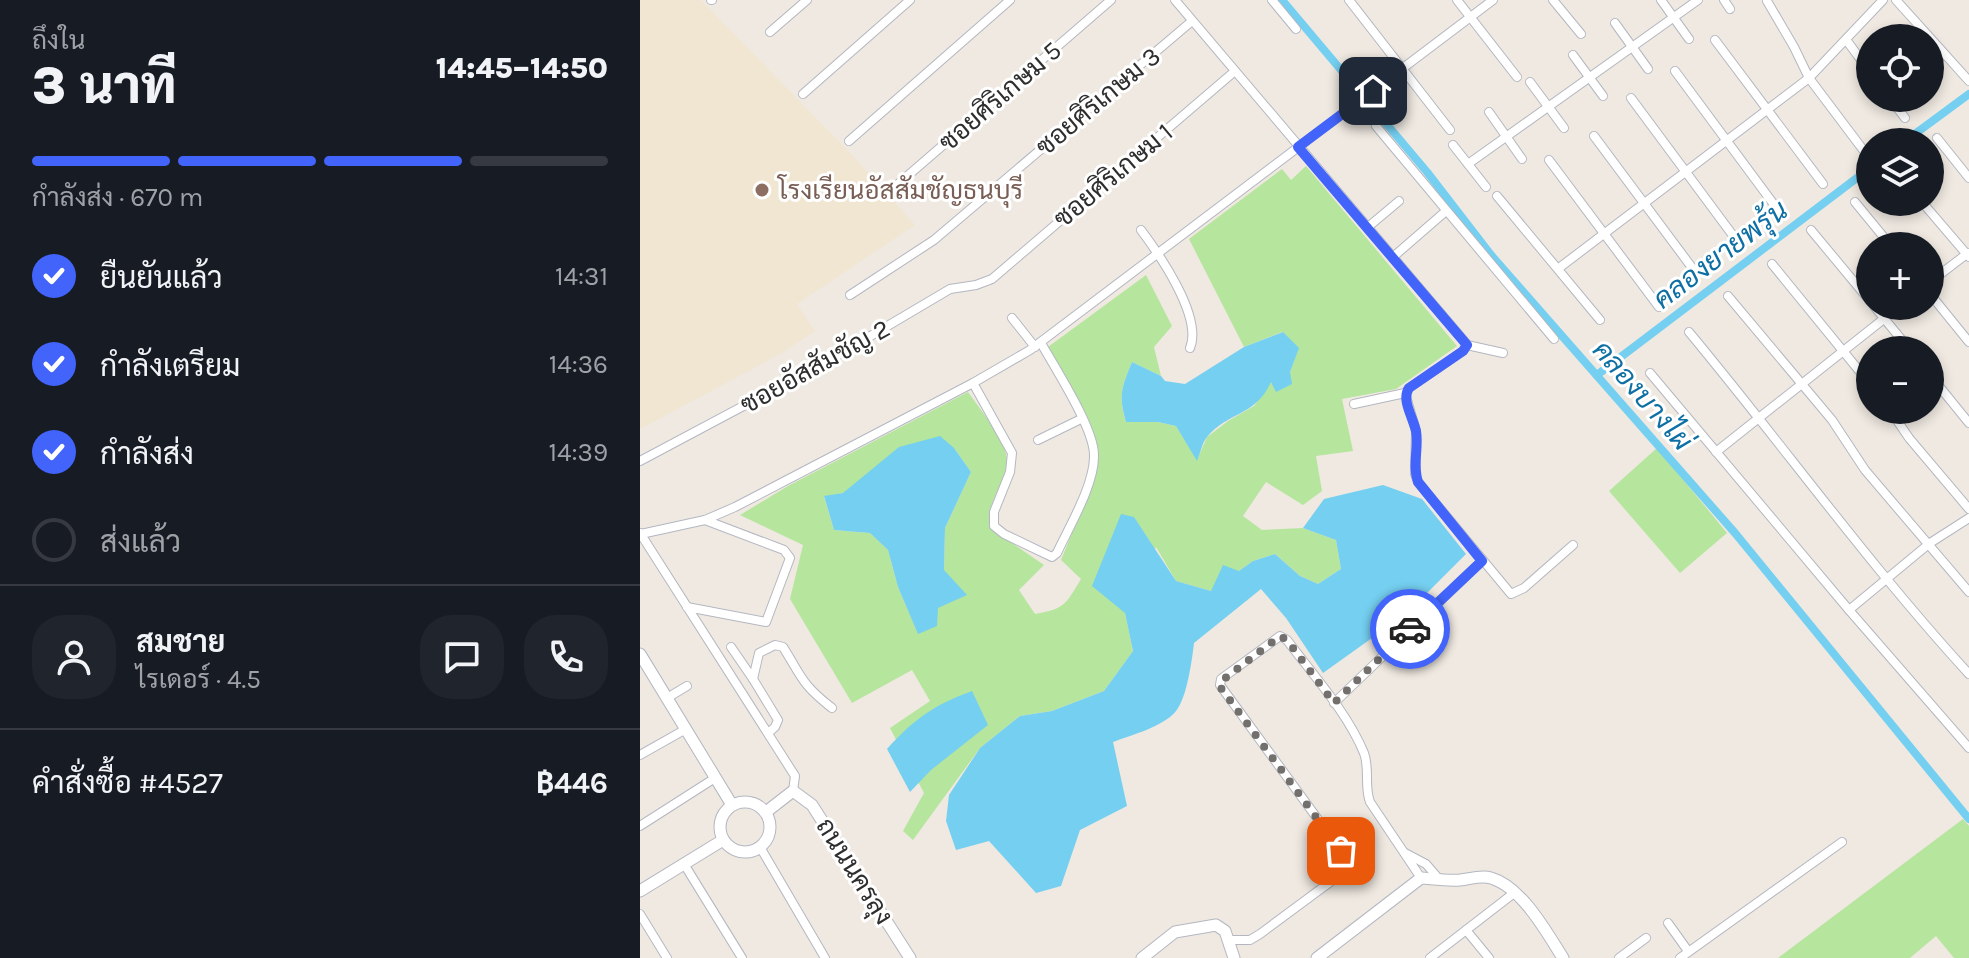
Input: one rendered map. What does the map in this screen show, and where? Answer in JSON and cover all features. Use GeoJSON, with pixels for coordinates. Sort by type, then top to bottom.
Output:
{"type":"FeatureCollection","features":[{"type":"Feature","properties":{"kind":"street"},"geometry":{"type":"LineString","coordinates":[[770,32],[807,0]]}},
{"type":"Feature","properties":{"kind":"street"},"geometry":{"type":"LineString","coordinates":[[803,94],[910,0]]}},
{"type":"Feature","properties":{"kind":"street"},"geometry":{"type":"LineString","coordinates":[[849,141],[1010,0]]}},
{"type":"Feature","properties":{"kind":"street","name":"ซอยศิริเกษม 5"},"geometry":{"type":"LineString","coordinates":[[890,191],[1111,0]]}},
{"type":"Feature","properties":{"kind":"street"},"geometry":{"type":"LineString","coordinates":[[1175,0],[1467,345],[1503,353]]}},
{"type":"Feature","properties":{"kind":"street"},"geometry":{"type":"LineString","coordinates":[[1272,0],[1296,29]]}},
{"type":"Feature","properties":{"kind":"street"},"geometry":{"type":"LineString","coordinates":[[1349,0],[1450,130]]}},
{"type":"Feature","properties":{"kind":"street"},"geometry":{"type":"LineString","coordinates":[[1457,0],[1517,77]]}},
{"type":"Feature","properties":{"kind":"street"},"geometry":{"type":"LineString","coordinates":[[766,812],[793,791],[795,776],[640,534],[705,520],[735,507],[973,383],[1038,345],[1493,0]]}},
{"type":"Feature","properties":{"kind":"street"},"geometry":{"type":"LineString","coordinates":[[1553,0],[1581,34]]}},
{"type":"Feature","properties":{"kind":"street"},"geometry":{"type":"LineString","coordinates":[[1661,0],[1689,39]]}},
{"type":"Feature","properties":{"kind":"street"},"geometry":{"type":"LineString","coordinates":[[1468,164],[1698,0]]}},
{"type":"Feature","properties":{"kind":"street"},"geometry":{"type":"LineString","coordinates":[[1724,0],[1730,9]]}},
{"type":"Feature","properties":{"kind":"street"},"geometry":{"type":"LineString","coordinates":[[1559,268],[1809,78],[1883,0]]}},
{"type":"Feature","properties":{"kind":"street"},"geometry":{"type":"LineString","coordinates":[[1896,0],[1968,80]]}},
{"type":"Feature","properties":{"kind":"street"},"geometry":{"type":"LineString","coordinates":[[1767,1],[1809,78],[1856,140]]}},
{"type":"Feature","properties":{"kind":"street","name":"ซอยศิริเกษม 3"},"geometry":{"type":"LineString","coordinates":[[850,295],[934,240],[1192,21]]}},
{"type":"Feature","properties":{"kind":"street"},"geometry":{"type":"LineString","coordinates":[[1615,23],[1648,69]]}},
{"type":"Feature","properties":{"kind":"street"},"geometry":{"type":"LineString","coordinates":[[1715,40],[1823,184]]}},
{"type":"Feature","properties":{"kind":"street"},"geometry":{"type":"LineString","coordinates":[[1847,41],[1856,53]]}},
{"type":"Feature","properties":{"kind":"street"},"geometry":{"type":"LineString","coordinates":[[1573,55],[1603,96]]}},
{"type":"Feature","properties":{"kind":"street","name":"ซอยศิริเกษม 1"},"geometry":{"type":"LineString","coordinates":[[992,279],[1235,71]]}},
{"type":"Feature","properties":{"kind":"street"},"geometry":{"type":"LineString","coordinates":[[1675,71],[1781,214]]}},
{"type":"Feature","properties":{"kind":"street"},"geometry":{"type":"LineString","coordinates":[[1530,82],[1564,128]]}},
{"type":"Feature","properties":{"kind":"street"},"geometry":{"type":"LineString","coordinates":[[1631,98],[1740,245]]}},
{"type":"Feature","properties":{"kind":"street"},"geometry":{"type":"LineString","coordinates":[[1489,112],[1522,159]]}},
{"type":"Feature","properties":{"kind":"street"},"geometry":{"type":"LineString","coordinates":[[1900,112],[1905,118]]}},
{"type":"Feature","properties":{"kind":"street"},"geometry":{"type":"LineString","coordinates":[[1376,126],[1554,339]]}},
{"type":"Feature","properties":{"kind":"street"},"geometry":{"type":"LineString","coordinates":[[1594,136],[1696,273]]}},
{"type":"Feature","properties":{"kind":"street"},"geometry":{"type":"LineString","coordinates":[[1453,145],[1486,187]]}},
{"type":"Feature","properties":{"kind":"street"},"geometry":{"type":"LineString","coordinates":[[1944,147],[1969,178]]}},
{"type":"Feature","properties":{"kind":"street"},"geometry":{"type":"LineString","coordinates":[[1549,160],[1659,307]]}},
{"type":"Feature","properties":{"kind":"street"},"geometry":{"type":"LineString","coordinates":[[1497,196],[1600,320]]}},
{"type":"Feature","properties":{"kind":"street"},"geometry":{"type":"LineString","coordinates":[[1368,227],[1399,201]]}},
{"type":"Feature","properties":{"kind":"street"},"geometry":{"type":"LineString","coordinates":[[1855,202],[1880,232]]}},
{"type":"Feature","properties":{"kind":"street"},"geometry":{"type":"LineString","coordinates":[[1393,257],[1446,211]]}},
{"type":"Feature","properties":{"kind":"street"},"geometry":{"type":"LineString","coordinates":[[1934,216],[1968,255],[1944,272]]}},
{"type":"Feature","properties":{"kind":"street"},"geometry":{"type":"LineString","coordinates":[[1141,230],[1159,254],[1178,290],[1190,322],[1193,341],[1190,348]]}},
{"type":"Feature","properties":{"kind":"street"},"geometry":{"type":"LineString","coordinates":[[1811,230],[1856,284]]}},
{"type":"Feature","properties":{"kind":"street"},"geometry":{"type":"LineString","coordinates":[[1772,264],[1856,366]]}},
{"type":"Feature","properties":{"kind":"street","name":"ซอยอัสสัมชัญ 2"},"geometry":{"type":"LineString","coordinates":[[640,461],[830,360],[950,289],[992,279]]}},
{"type":"Feature","properties":{"kind":"street"},"geometry":{"type":"LineString","coordinates":[[1728,296],[1832,420],[1865,470],[1969,592]]}},
{"type":"Feature","properties":{"kind":"street"},"geometry":{"type":"LineString","coordinates":[[1944,311],[1969,342]]}},
{"type":"Feature","properties":{"kind":"street"},"geometry":{"type":"LineString","coordinates":[[973,383],[1012,453],[1010,472],[994,512],[994,526],[1049,557],[1057,553],[1091,473],[1094,452],[1081,419],[1038,345],[1012,318]]}},
{"type":"Feature","properties":{"kind":"street"},"geometry":{"type":"LineString","coordinates":[[1716,452],[1882,320]]}},
{"type":"Feature","properties":{"kind":"street"},"geometry":{"type":"LineString","coordinates":[[1887,320],[1899,336]]}},
{"type":"Feature","properties":{"kind":"street"},"geometry":{"type":"LineString","coordinates":[[1689,332],[1760,417],[1819,498],[1969,674]]}},
{"type":"Feature","properties":{"kind":"street"},"geometry":{"type":"LineString","coordinates":[[1354,404],[1405,393],[1467,345]]}},
{"type":"Feature","properties":{"kind":"street"},"geometry":{"type":"LineString","coordinates":[[1650,373],[1969,748]]}},
{"type":"Feature","properties":{"kind":"street"},"geometry":{"type":"LineString","coordinates":[[1944,392],[1969,423]]}},
{"type":"Feature","properties":{"kind":"street"},"geometry":{"type":"LineString","coordinates":[[1405,393],[1416,431],[1415,474],[1418,482],[1511,594],[1517,593],[1573,545]]}},
{"type":"Feature","properties":{"kind":"street"},"geometry":{"type":"LineString","coordinates":[[1038,440],[1081,419]]}},
{"type":"Feature","properties":{"kind":"street"},"geometry":{"type":"LineString","coordinates":[[1900,424],[1969,509]]}},
{"type":"Feature","properties":{"kind":"street"},"geometry":{"type":"LineString","coordinates":[[1849,610],[1930,543],[1969,518]]}},
{"type":"Feature","properties":{"kind":"street"},"geometry":{"type":"LineString","coordinates":[[687,607],[766,622],[790,558],[784,550],[705,520]]}},
{"type":"Feature","properties":{"kind":"street"},"geometry":{"type":"LineString","coordinates":[[1334,703],[1482,561]]}},
{"type":"Feature","properties":{"kind":"street"},"geometry":{"type":"LineString","coordinates":[[1228,940],[1250,940],[1260,934],[1341,874],[1345,862],[1341,851],[1221,688],[1220,682],[1280,636],[1287,640],[1353,731],[1365,756],[1366,791],[1370,802],[1421,878]]}},
{"type":"Feature","properties":{"kind":"street"},"geometry":{"type":"LineString","coordinates":[[753,679],[759,653],[780,644],[804,684],[832,708]]}},
{"type":"Feature","properties":{"kind":"street"},"geometry":{"type":"LineString","coordinates":[[731,647],[778,720],[768,733]]}},
{"type":"Feature","properties":{"kind":"street"},"geometry":{"type":"LineString","coordinates":[[640,654],[645,673],[667,698],[732,805]]}},
{"type":"Feature","properties":{"kind":"street"},"geometry":{"type":"LineString","coordinates":[[667,698],[687,686]]}},
{"type":"Feature","properties":{"kind":"street"},"geometry":{"type":"LineString","coordinates":[[640,755],[686,729]]}},
{"type":"Feature","properties":{"kind":"street"},"geometry":{"type":"LineString","coordinates":[[640,826],[715,778]]}},
{"type":"Feature","properties":{"kind":"street","name":"ถนนนครลุง"},"geometry":{"type":"LineString","coordinates":[[793,791],[818,811],[910,958]]}},
{"type":"Feature","properties":{"kind":"street"},"geometry":{"type":"LineString","coordinates":[[752,802],[766,812],[770,832],[760,847],[750,852],[739,851],[723,840],[721,819],[732,805],[752,802]]}},
{"type":"Feature","properties":{"kind":"street"},"geometry":{"type":"LineString","coordinates":[[640,891],[723,840]]}},
{"type":"Feature","properties":{"kind":"street"},"geometry":{"type":"LineString","coordinates":[[1680,958],[1842,842]]}},
{"type":"Feature","properties":{"kind":"street"},"geometry":{"type":"LineString","coordinates":[[760,847],[825,958]]}},
{"type":"Feature","properties":{"kind":"street"},"geometry":{"type":"LineString","coordinates":[[1404,852],[1426,864],[1439,879]]}},
{"type":"Feature","properties":{"kind":"street"},"geometry":{"type":"LineString","coordinates":[[684,864],[742,958]]}},
{"type":"Feature","properties":{"kind":"street"},"geometry":{"type":"LineString","coordinates":[[1317,958],[1421,878],[1491,878],[1514,893],[1534,914],[1563,958]]}},
{"type":"Feature","properties":{"kind":"street"},"geometry":{"type":"LineString","coordinates":[[1430,958],[1514,893]]}},
{"type":"Feature","properties":{"kind":"street"},"geometry":{"type":"LineString","coordinates":[[640,914],[667,958]]}},
{"type":"Feature","properties":{"kind":"street"},"geometry":{"type":"LineString","coordinates":[[1668,923],[1688,951]]}},
{"type":"Feature","properties":{"kind":"street"},"geometry":{"type":"LineString","coordinates":[[1144,957],[1170,935],[1216,925],[1225,931],[1234,958]]}},
{"type":"Feature","properties":{"kind":"street"},"geometry":{"type":"LineString","coordinates":[[1466,930],[1489,958]]}},
{"type":"Feature","properties":{"kind":"street"},"geometry":{"type":"LineString","coordinates":[[1619,958],[1646,938]]}},
{"type":"Feature","properties":{"kind":"shaded area","name":"โรงเรียนอัสสัมชัญธนบุรี"},"geometry":{"type":"Polygon","coordinates":[[[640,0],[701,0],[851,154],[915,225],[797,304],[815,331],[782,353],[640,429],[640,0]]]}},
{"type":"Feature","properties":{"kind":"green space"},"geometry":{"type":"Polygon","coordinates":[[[1306,166],[1457,346],[1396,389],[1342,399],[1353,451],[1316,456],[1322,491],[1303,505],[1266,482],[1243,516],[1262,530],[1303,528],[1336,540],[1341,569],[1318,584],[1300,576],[1275,554],[1253,561],[1211,591],[1176,581],[1156,547],[1125,613],[1133,651],[1104,691],[1052,711],[1020,716],[980,748],[913,840],[903,831],[924,793],[890,728],[930,701],[912,670],[852,703],[790,599],[803,545],[740,515],[788,486],[968,392],[992,426],[1006,455],[1005,471],[990,511],[990,528],[1044,565],[1019,590],[1035,614],[1059,607],[1068,600],[1081,579],[1061,560],[1097,471],[1098,449],[1048,347],[1146,275],[1172,326],[1154,347],[1161,376],[1132,362],[1122,392],[1126,422],[1158,422],[1176,426],[1197,460],[1207,437],[1254,406],[1271,381],[1290,372],[1298,348],[1282,332],[1244,347],[1189,239],[1282,169],[1291,180],[1306,166]],[[954,448],[843,493],[824,497],[834,530],[870,533],[888,550],[898,587],[918,633],[937,608],[944,570],[945,528],[971,472],[954,448]]]}},
{"type":"Feature","properties":{"kind":"green space"},"geometry":{"type":"Polygon","coordinates":[[[1657,448],[1727,533],[1680,573],[1609,491],[1657,448]]]}},
{"type":"Feature","properties":{"kind":"green space"},"geometry":{"type":"Polygon","coordinates":[[[1963,819],[1969,826],[1969,958],[1954,958],[1936,936],[1910,958],[1778,958],[1963,819]]]}},
{"type":"Feature","properties":{"kind":"water"},"geometry":{"type":"Polygon","coordinates":[[[1283,332],[1299,348],[1290,372],[1292,384],[1276,392],[1271,382],[1257,402],[1207,437],[1197,461],[1176,426],[1158,422],[1126,422],[1122,391],[1132,362],[1165,381],[1185,384],[1244,347],[1283,332]]]}},
{"type":"Feature","properties":{"kind":"water"},"geometry":{"type":"Polygon","coordinates":[[[940,436],[954,448],[971,472],[945,528],[944,570],[967,595],[938,608],[937,626],[918,634],[898,587],[888,550],[870,533],[834,530],[824,496],[843,493],[899,447],[940,436]]]}},
{"type":"Feature","properties":{"kind":"water"},"geometry":{"type":"Polygon","coordinates":[[[1383,485],[1422,499],[1466,554],[1407,613],[1323,673],[1286,618],[1261,589],[1194,643],[1186,688],[1176,711],[1155,726],[1113,742],[1127,806],[1080,830],[1061,886],[1036,893],[989,841],[956,850],[946,821],[949,795],[980,748],[1020,716],[1052,711],[1104,691],[1133,651],[1125,613],[1092,586],[1121,514],[1134,517],[1176,581],[1211,591],[1223,565],[1239,571],[1253,561],[1275,554],[1300,576],[1318,584],[1341,569],[1336,540],[1303,528],[1324,499],[1383,485]]]}},
{"type":"Feature","properties":{"kind":"water"},"geometry":{"type":"Polygon","coordinates":[[[972,691],[988,725],[931,770],[910,792],[887,749],[925,714],[972,691]]]}},
{"type":"Feature","properties":{"kind":"waterway","name":"คลองบางไผ่"},"geometry":{"type":"LineString","coordinates":[[1282,0],[1427,172],[1491,255],[1735,533],[1969,819]]}},
{"type":"Feature","properties":{"kind":"waterway","name":"คลองยายพรุ้น"},"geometry":{"type":"LineString","coordinates":[[1923,128],[1969,94]]}},
{"type":"Feature","properties":{"kind":"waterway","name":"คลองยายพรุ้น"},"geometry":{"type":"LineString","coordinates":[[1597,375],[1856,179]]}},
{"type":"Feature","properties":{"kind":"way so far"},"geometry":{"type":"LineString","coordinates":[[1341,851],[1250,729],[1220,682],[1280,636],[1287,640],[1334,703],[1410,629]]}},
{"type":"Feature","properties":{"kind":"place","name":"โรงเรียนอัสสัมชัญธนบุรี"},"geometry":{"type":"Point","coordinates":[762,190]}},
{"type":"Feature","properties":{"kind":"route"},"geometry":{"type":"LineString","coordinates":[[1373,91],[1298,147],[1467,345],[1463,351],[1409,388],[1405,396],[1416,431],[1415,474],[1418,482],[1482,561],[1410,629]]}}]}
